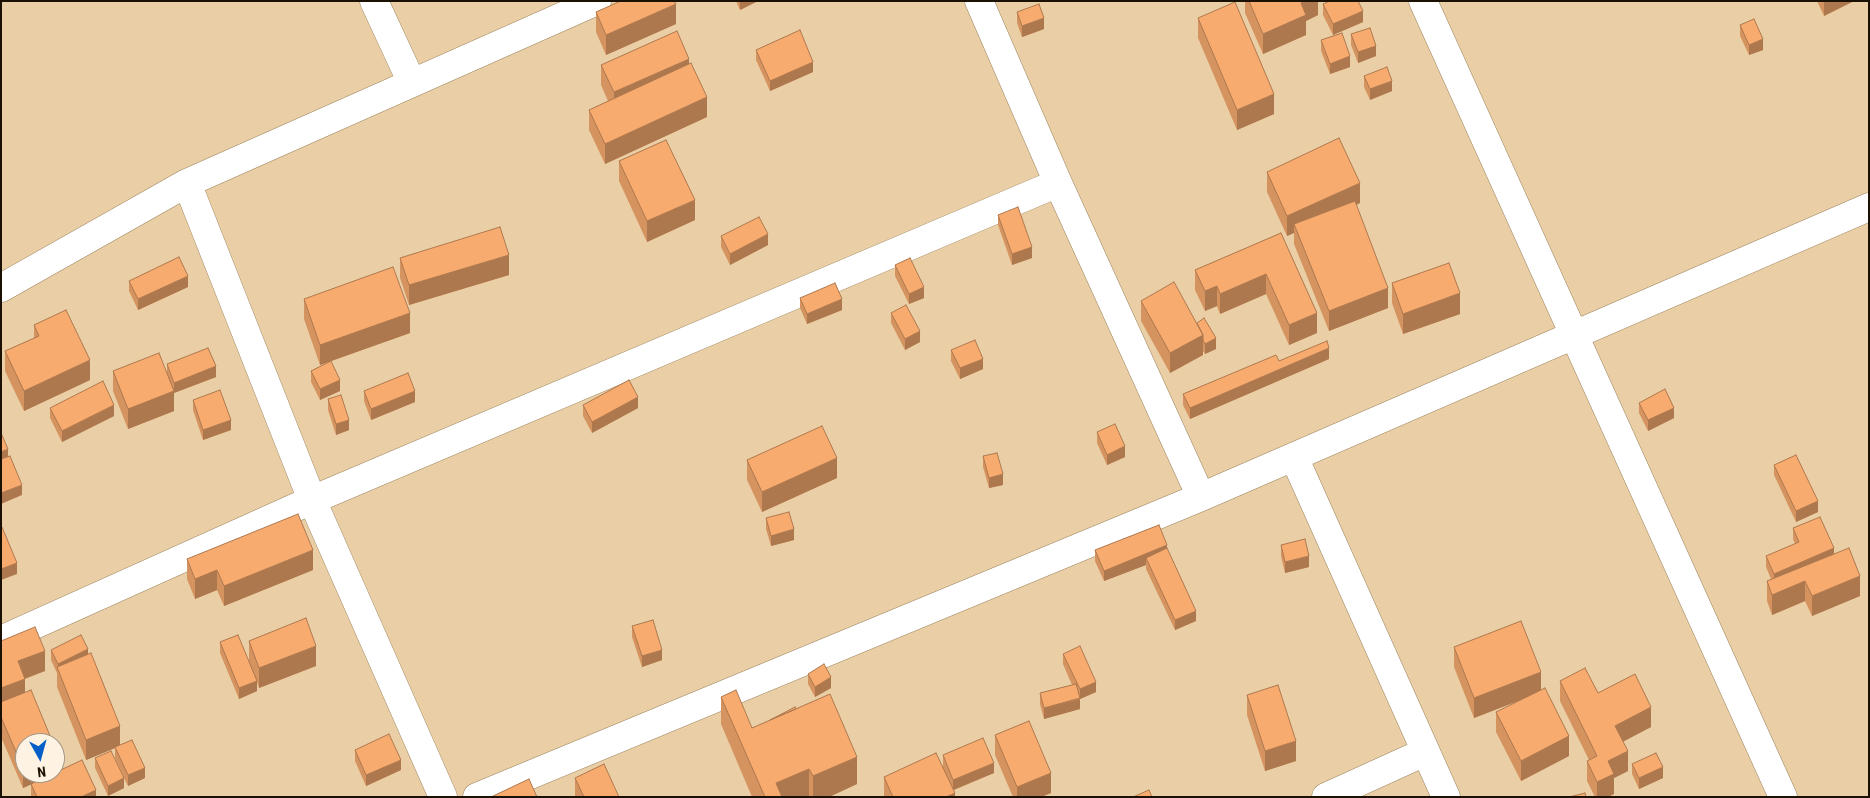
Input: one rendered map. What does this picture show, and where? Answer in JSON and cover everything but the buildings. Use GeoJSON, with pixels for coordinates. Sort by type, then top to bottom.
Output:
{"type":"FeatureCollection","features":[{"type":"Feature","properties":{"kind":"street"},"geometry":{"type":"LineString","coordinates":[[374,1],[412,83]]}},
{"type":"Feature","properties":{"kind":"street"},"geometry":{"type":"LineString","coordinates":[[1,288],[187,183],[597,1]]}},
{"type":"Feature","properties":{"kind":"street"},"geometry":{"type":"LineString","coordinates":[[979,1],[1058,183],[1201,497]]}},
{"type":"Feature","properties":{"kind":"street"},"geometry":{"type":"LineString","coordinates":[[1423,1],[1783,797]]}},
{"type":"Feature","properties":{"kind":"street"},"geometry":{"type":"LineString","coordinates":[[187,183],[312,500],[443,797]]}},
{"type":"Feature","properties":{"kind":"street"},"geometry":{"type":"LineString","coordinates":[[1,640],[312,500],[1058,183]]}},
{"type":"Feature","properties":{"kind":"street"},"geometry":{"type":"LineString","coordinates":[[477,797],[1201,497],[1869,207]]}},
{"type":"Feature","properties":{"kind":"street"},"geometry":{"type":"LineString","coordinates":[[1294,457],[1446,797]]}},
{"type":"Feature","properties":{"kind":"street"},"geometry":{"type":"LineString","coordinates":[[1326,797],[1425,752]]}}]}
